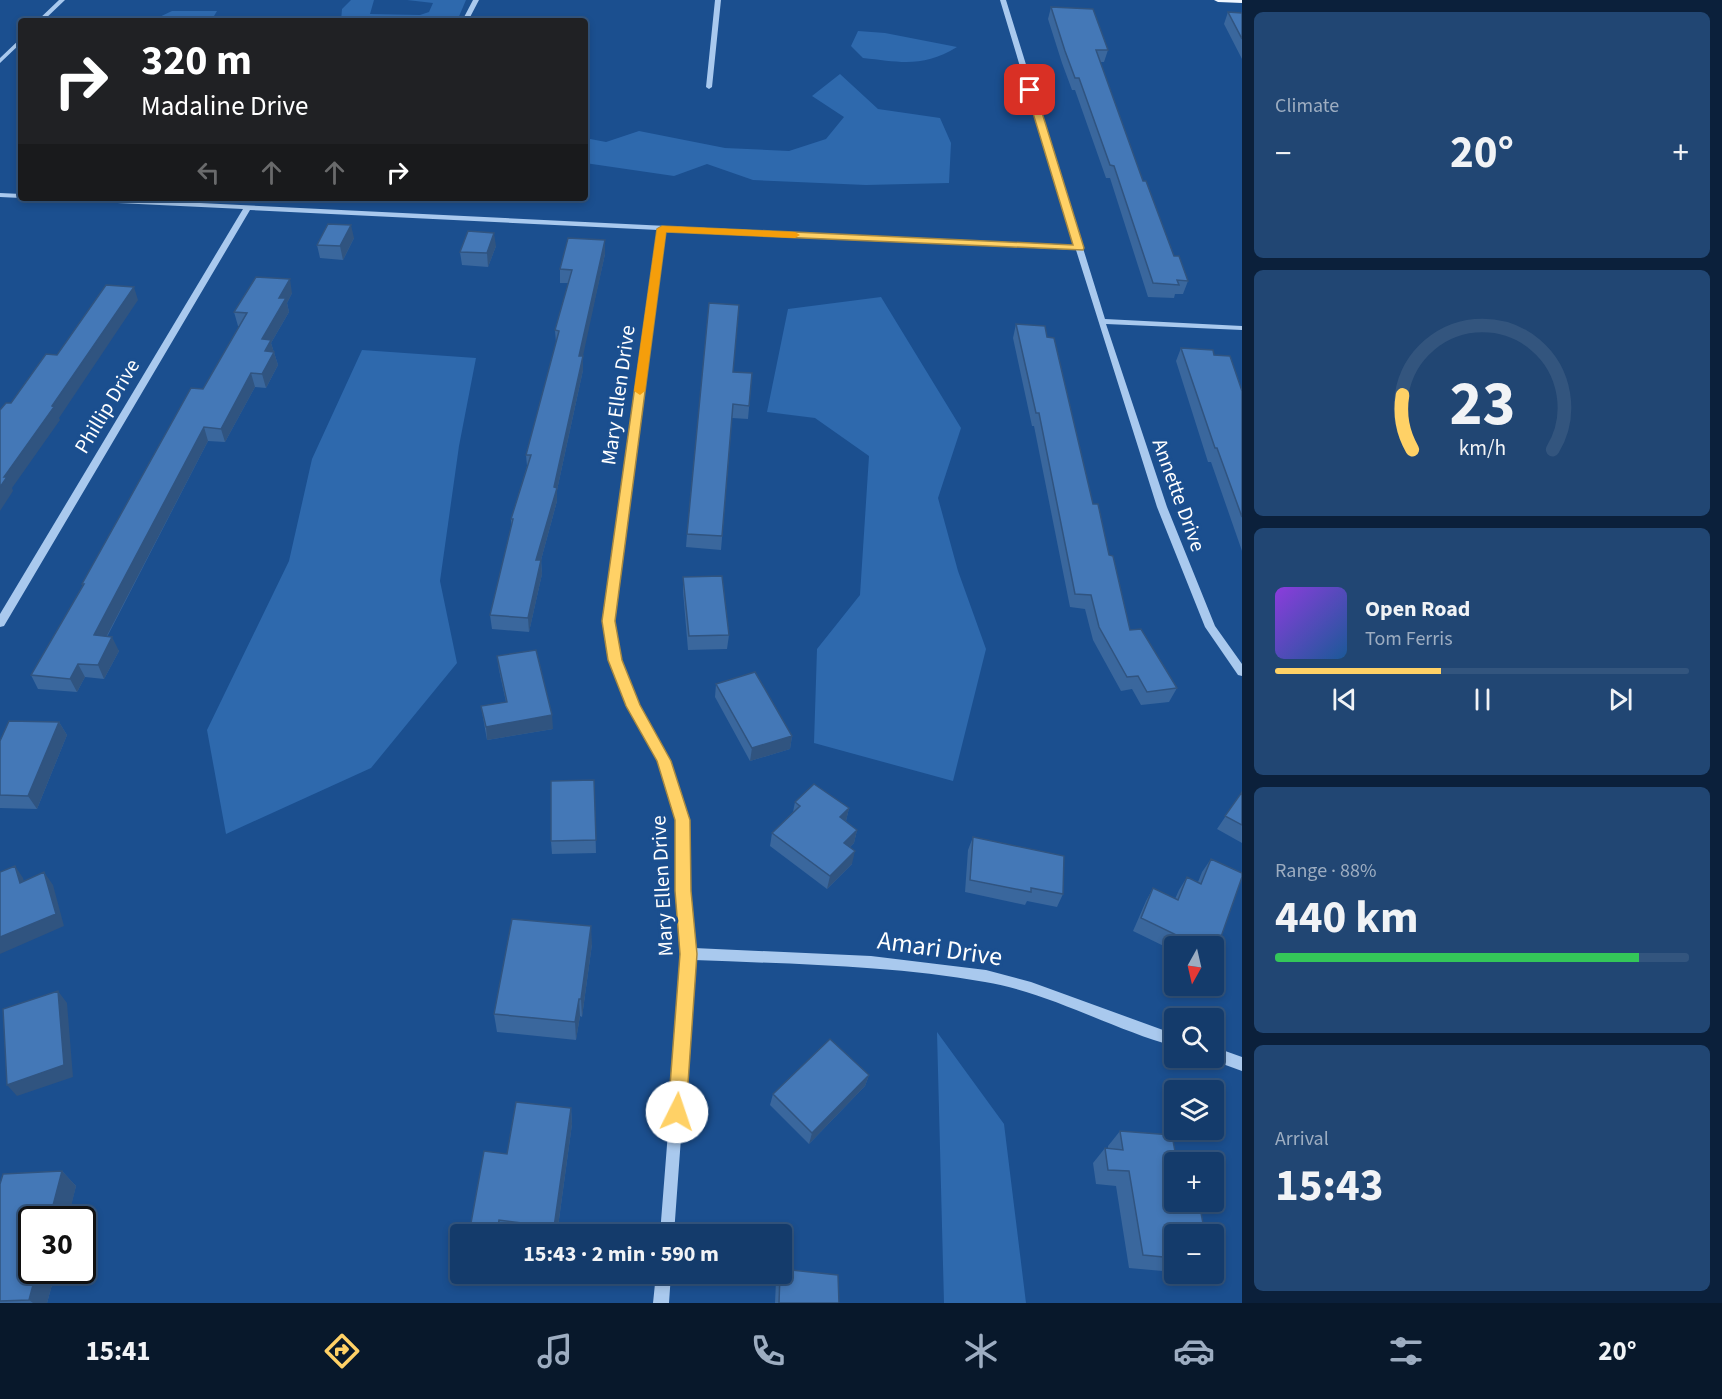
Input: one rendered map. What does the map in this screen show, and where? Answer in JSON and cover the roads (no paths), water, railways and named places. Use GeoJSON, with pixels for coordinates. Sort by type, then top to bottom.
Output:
{"type":"FeatureCollection","features":[{"type":"Feature","properties":{"kind":"main road"},"geometry":{"type":"LineString","coordinates":[[1218,0],[1242,1]]}},
{"type":"Feature","properties":{"kind":"street"},"geometry":{"type":"LineString","coordinates":[[43,18],[62,0]]}},
{"type":"Feature","properties":{"kind":"street"},"geometry":{"type":"LineString","coordinates":[[467,18],[477,0]]}},
{"type":"Feature","properties":{"kind":"street"},"geometry":{"type":"LineString","coordinates":[[709,87],[718,0]]}},
{"type":"Feature","properties":{"kind":"street","name":"Annette Drive"},"geometry":{"type":"LineString","coordinates":[[1003,0],[1101,321],[1166,518],[1210,627],[1242,672]]}},
{"type":"Feature","properties":{"kind":"street"},"geometry":{"type":"LineString","coordinates":[[0,61],[18,43]]}},
{"type":"Feature","properties":{"kind":"street"},"geometry":{"type":"LineString","coordinates":[[0,195],[18,196]]}},
{"type":"Feature","properties":{"kind":"street"},"geometry":{"type":"LineString","coordinates":[[113,201],[1079,248]]}},
{"type":"Feature","properties":{"kind":"street","name":"Phillip Drive"},"geometry":{"type":"LineString","coordinates":[[0,623],[247,208]]}},
{"type":"Feature","properties":{"kind":"street","name":"Mary Ellen Drive"},"geometry":{"type":"LineString","coordinates":[[662,229],[609,621],[615,660],[633,706],[664,761],[683,820],[683,891],[688,954],[668,1224]]}},
{"type":"Feature","properties":{"kind":"street"},"geometry":{"type":"LineString","coordinates":[[1101,321],[1242,328]]}},
{"type":"Feature","properties":{"kind":"street","name":"Amari Drive"},"geometry":{"type":"LineString","coordinates":[[688,954],[871,962],[986,976],[1032,988],[1164,1036]]}},
{"type":"Feature","properties":{"kind":"street"},"geometry":{"type":"LineString","coordinates":[[1224,1058],[1242,1064]]}},
{"type":"Feature","properties":{"kind":"street"},"geometry":{"type":"LineString","coordinates":[[661,1303],[663,1284]]}}]}
